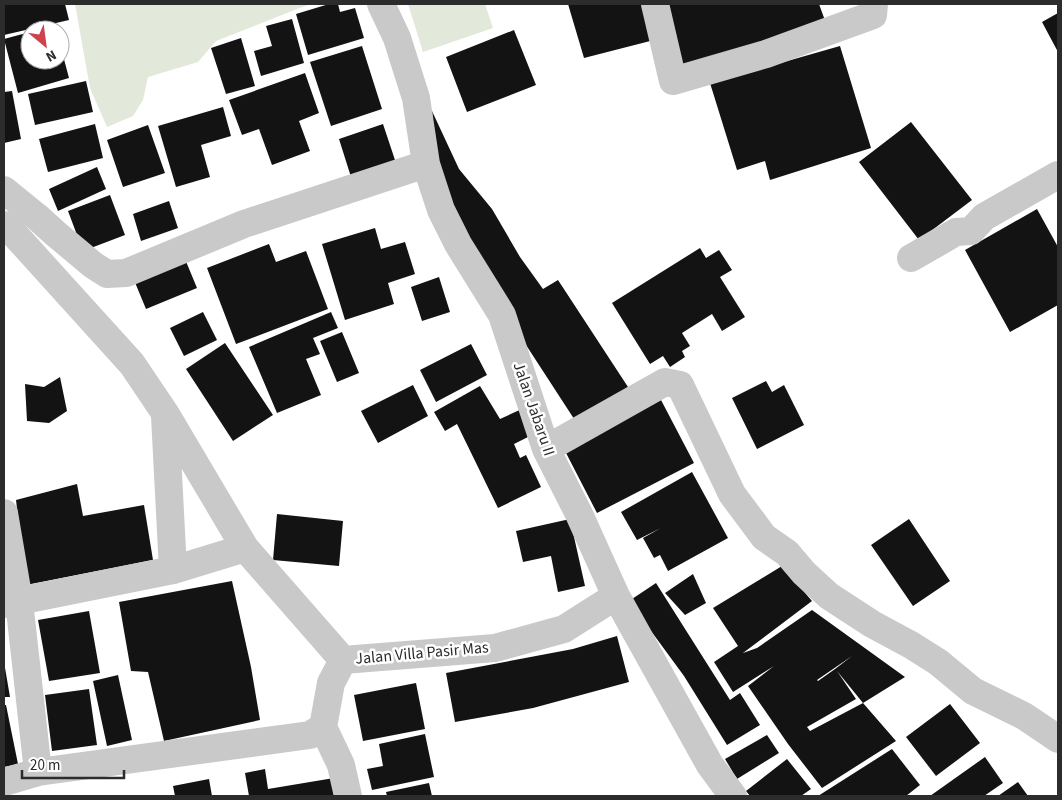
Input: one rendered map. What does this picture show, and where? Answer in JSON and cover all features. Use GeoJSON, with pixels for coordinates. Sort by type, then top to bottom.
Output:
{"type":"FeatureCollection","features":[{"type":"Feature","properties":{"kind":"street","name":"Jalan Jabaru II"},"geometry":{"type":"LineString","coordinates":[[381,4],[397,38],[416,98],[426,164],[441,210],[502,315],[546,449],[579,514],[616,596],[710,765],[733,796]]}},
{"type":"Feature","properties":{"kind":"street"},"geometry":{"type":"LineString","coordinates":[[655,4],[673,81],[766,54],[873,15],[874,4]]}},
{"type":"Feature","properties":{"kind":"street"},"geometry":{"type":"LineString","coordinates":[[4,190],[93,264],[108,274],[126,272],[244,224],[426,164]]}},
{"type":"Feature","properties":{"kind":"street"},"geometry":{"type":"LineString","coordinates":[[911,258],[956,232],[970,231],[984,217],[1058,176]]}},
{"type":"Feature","properties":{"kind":"street"},"geometry":{"type":"LineString","coordinates":[[4,226],[7,226],[132,364],[165,413],[246,548],[344,660]]}},
{"type":"Feature","properties":{"kind":"street"},"geometry":{"type":"LineString","coordinates":[[546,449],[665,382],[680,386],[732,494],[764,537],[787,553],[804,573],[829,596],[872,624],[938,662],[973,691],[1024,716],[1058,739]]}},
{"type":"Feature","properties":{"kind":"street"},"geometry":{"type":"LineString","coordinates":[[165,413],[173,570]]}},
{"type":"Feature","properties":{"kind":"street"},"geometry":{"type":"LineString","coordinates":[[4,513],[11,602],[38,772]]}},
{"type":"Feature","properties":{"kind":"street"},"geometry":{"type":"LineString","coordinates":[[11,602],[173,570],[246,548]]}},
{"type":"Feature","properties":{"kind":"street","name":"Jalan Villa Pasir Mas"},"geometry":{"type":"LineString","coordinates":[[323,727],[331,683],[344,660],[495,648],[564,629],[616,596]]}},
{"type":"Feature","properties":{"kind":"street"},"geometry":{"type":"LineString","coordinates":[[4,782],[38,772],[295,738],[310,735],[323,727],[341,765],[348,796]]}},
{"type":"Feature","properties":{"kind":"shaded area"},"geometry":{"type":"Polygon","coordinates":[[[75,4],[310,4],[216,41],[198,62],[148,77],[143,100],[133,116],[107,127],[90,88],[75,4]]]}},
{"type":"Feature","properties":{"kind":"shaded area"},"geometry":{"type":"Polygon","coordinates":[[[408,4],[485,4],[493,28],[423,52],[408,4]]]}},
{"type":"Feature","properties":{"kind":"building"},"geometry":{"type":"Polygon","coordinates":[[[4,4],[65,4],[69,20],[20,20],[20,31],[4,35],[4,4]]]}},
{"type":"Feature","properties":{"kind":"building"},"geometry":{"type":"Polygon","coordinates":[[[329,4],[338,4],[340,12],[355,8],[364,38],[308,55],[296,14],[329,4]]]}},
{"type":"Feature","properties":{"kind":"building"},"geometry":{"type":"Polygon","coordinates":[[[568,4],[646,4],[658,39],[584,58],[568,4]]]}},
{"type":"Feature","properties":{"kind":"building"},"geometry":{"type":"Polygon","coordinates":[[[663,4],[819,4],[827,26],[684,69],[663,4]]]}},
{"type":"Feature","properties":{"kind":"building"},"geometry":{"type":"Polygon","coordinates":[[[1058,13],[1058,52],[1042,22],[1058,13]]]}},
{"type":"Feature","properties":{"kind":"building"},"geometry":{"type":"Polygon","coordinates":[[[292,19],[304,63],[261,76],[254,51],[272,46],[266,26],[292,19]]]}},
{"type":"Feature","properties":{"kind":"building"},"geometry":{"type":"Polygon","coordinates":[[[514,30],[536,85],[467,112],[446,57],[514,30]]]}},
{"type":"Feature","properties":{"kind":"building"},"geometry":{"type":"Polygon","coordinates":[[[20,35],[20,70],[67,70],[69,78],[18,93],[4,39],[20,35]]]}},
{"type":"Feature","properties":{"kind":"building"},"geometry":{"type":"Polygon","coordinates":[[[241,38],[255,86],[226,94],[211,48],[241,38]]]}},
{"type":"Feature","properties":{"kind":"building"},"geometry":{"type":"Polygon","coordinates":[[[362,46],[382,109],[331,126],[310,62],[362,46]]]}},
{"type":"Feature","properties":{"kind":"building"},"geometry":{"type":"Polygon","coordinates":[[[840,46],[871,148],[770,180],[765,161],[737,170],[710,83],[840,46]]]}},
{"type":"Feature","properties":{"kind":"building"},"geometry":{"type":"Polygon","coordinates":[[[305,73],[319,113],[299,121],[310,151],[272,165],[259,129],[242,135],[229,100],[305,73]]]}},
{"type":"Feature","properties":{"kind":"building"},"geometry":{"type":"Polygon","coordinates":[[[86,81],[93,112],[35,125],[28,94],[86,81]]]}},
{"type":"Feature","properties":{"kind":"building"},"geometry":{"type":"Polygon","coordinates":[[[12,91],[21,139],[4,143],[4,92],[12,91]]]}},
{"type":"Feature","properties":{"kind":"building"},"geometry":{"type":"Polygon","coordinates":[[[223,107],[231,136],[201,145],[210,177],[176,187],[158,126],[223,107]]]}},
{"type":"Feature","properties":{"kind":"building"},"geometry":{"type":"Polygon","coordinates":[[[432,111],[459,169],[492,209],[520,257],[543,289],[558,280],[628,387],[578,425],[504,311],[437,186],[432,111]]]}},
{"type":"Feature","properties":{"kind":"building"},"geometry":{"type":"Polygon","coordinates":[[[911,122],[972,200],[919,240],[859,162],[911,122]]]}},
{"type":"Feature","properties":{"kind":"building"},"geometry":{"type":"Polygon","coordinates":[[[95,124],[103,158],[48,172],[39,139],[95,124]]]}},
{"type":"Feature","properties":{"kind":"building"},"geometry":{"type":"Polygon","coordinates":[[[383,124],[396,163],[351,177],[339,139],[383,124]]]}},
{"type":"Feature","properties":{"kind":"building"},"geometry":{"type":"Polygon","coordinates":[[[148,125],[165,173],[123,187],[107,140],[148,125]]]}},
{"type":"Feature","properties":{"kind":"building"},"geometry":{"type":"Polygon","coordinates":[[[97,167],[106,189],[58,211],[49,189],[97,167]]]}},
{"type":"Feature","properties":{"kind":"building"},"geometry":{"type":"Polygon","coordinates":[[[110,195],[125,235],[83,251],[68,211],[110,195]]]}},
{"type":"Feature","properties":{"kind":"building"},"geometry":{"type":"Polygon","coordinates":[[[169,201],[178,228],[141,241],[133,214],[169,201]]]}},
{"type":"Feature","properties":{"kind":"building"},"geometry":{"type":"Polygon","coordinates":[[[1037,209],[1058,247],[1058,305],[1010,332],[965,250],[1037,209]]]}},
{"type":"Feature","properties":{"kind":"building"},"geometry":{"type":"Polygon","coordinates":[[[375,228],[381,249],[405,242],[415,274],[388,283],[394,304],[345,320],[322,244],[375,228]]]}},
{"type":"Feature","properties":{"kind":"building"},"geometry":{"type":"Polygon","coordinates":[[[269,244],[276,262],[306,251],[328,309],[236,344],[207,268],[269,244]]]}},
{"type":"Feature","properties":{"kind":"building"},"geometry":{"type":"Polygon","coordinates":[[[700,248],[706,258],[719,250],[732,270],[720,277],[745,317],[722,331],[712,314],[682,333],[690,346],[682,351],[685,357],[670,367],[663,356],[650,364],[612,303],[700,248]]]}},
{"type":"Feature","properties":{"kind":"building"},"geometry":{"type":"Polygon","coordinates":[[[185,259],[197,288],[146,309],[134,280],[185,259]]]}},
{"type":"Feature","properties":{"kind":"building"},"geometry":{"type":"Polygon","coordinates":[[[439,277],[450,312],[422,321],[411,287],[439,277]]]}},
{"type":"Feature","properties":{"kind":"building"},"geometry":{"type":"Polygon","coordinates":[[[203,312],[217,340],[184,356],[170,328],[203,312]]]}},
{"type":"Feature","properties":{"kind":"building"},"geometry":{"type":"Polygon","coordinates":[[[331,312],[338,328],[313,338],[320,354],[306,359],[321,395],[277,413],[249,347],[331,312]]]}},
{"type":"Feature","properties":{"kind":"building"},"geometry":{"type":"Polygon","coordinates":[[[342,332],[359,373],[337,382],[320,341],[342,332]]]}},
{"type":"Feature","properties":{"kind":"building"},"geometry":{"type":"Polygon","coordinates":[[[225,343],[273,415],[233,441],[186,369],[225,343]]]}},
{"type":"Feature","properties":{"kind":"building"},"geometry":{"type":"Polygon","coordinates":[[[471,344],[487,375],[436,402],[420,370],[471,344]]]}},
{"type":"Feature","properties":{"kind":"building"},"geometry":{"type":"Polygon","coordinates":[[[60,377],[67,411],[49,423],[27,421],[25,384],[44,387],[60,377]]]}},
{"type":"Feature","properties":{"kind":"building"},"geometry":{"type":"Polygon","coordinates":[[[766,381],[772,392],[784,385],[804,425],[757,449],[732,398],[766,381]]]}},
{"type":"Feature","properties":{"kind":"building"},"geometry":{"type":"Polygon","coordinates":[[[413,385],[428,416],[378,443],[361,411],[413,385]]]}},
{"type":"Feature","properties":{"kind":"building"},"geometry":{"type":"Polygon","coordinates":[[[480,386],[500,419],[524,408],[536,433],[514,444],[520,458],[526,455],[541,487],[498,508],[457,424],[445,431],[434,412],[480,386]]]}},
{"type":"Feature","properties":{"kind":"building"},"geometry":{"type":"Polygon","coordinates":[[[661,400],[694,463],[597,513],[565,451],[661,400]]]}},
{"type":"Feature","properties":{"kind":"building"},"geometry":{"type":"Polygon","coordinates":[[[692,472],[728,538],[668,571],[660,555],[654,558],[643,538],[661,528],[637,540],[621,512],[692,472]]]}},
{"type":"Feature","properties":{"kind":"building"},"geometry":{"type":"Polygon","coordinates":[[[77,484],[83,516],[144,505],[153,560],[26,585],[16,500],[77,484]]]}},
{"type":"Feature","properties":{"kind":"building"},"geometry":{"type":"Polygon","coordinates":[[[277,514],[343,521],[339,566],[273,560],[277,514]]]}},
{"type":"Feature","properties":{"kind":"building"},"geometry":{"type":"Polygon","coordinates":[[[570,519],[585,586],[558,592],[551,556],[523,562],[516,531],[570,519]]]}},
{"type":"Feature","properties":{"kind":"building"},"geometry":{"type":"Polygon","coordinates":[[[909,519],[950,581],[913,606],[871,545],[909,519]]]}},
{"type":"Feature","properties":{"kind":"building"},"geometry":{"type":"Polygon","coordinates":[[[782,566],[812,601],[743,653],[757,648],[812,610],[905,677],[863,703],[896,741],[822,788],[788,744],[748,686],[774,666],[733,692],[714,662],[738,646],[713,608],[782,566]],[[852,656],[817,680],[835,669],[852,656]],[[837,671],[856,699],[807,727],[810,731],[863,703],[837,671]]]}},
{"type":"Feature","properties":{"kind":"building"},"geometry":{"type":"Polygon","coordinates":[[[693,574],[706,603],[685,615],[665,593],[693,574]]]}},
{"type":"Feature","properties":{"kind":"building"},"geometry":{"type":"Polygon","coordinates":[[[232,581],[251,667],[260,720],[164,741],[148,672],[131,671],[119,602],[232,581]]]}},
{"type":"Feature","properties":{"kind":"building"},"geometry":{"type":"Polygon","coordinates":[[[656,583],[730,700],[740,693],[760,725],[727,745],[684,676],[629,601],[656,583]]]}},
{"type":"Feature","properties":{"kind":"building"},"geometry":{"type":"Polygon","coordinates":[[[89,611],[100,673],[49,681],[38,620],[89,611]]]}},
{"type":"Feature","properties":{"kind":"building"},"geometry":{"type":"Polygon","coordinates":[[[617,636],[629,682],[533,708],[455,722],[446,673],[573,649],[617,636]]]}},
{"type":"Feature","properties":{"kind":"building"},"geometry":{"type":"Polygon","coordinates":[[[4,662],[10,697],[4,697],[4,662]]]}},
{"type":"Feature","properties":{"kind":"building"},"geometry":{"type":"Polygon","coordinates":[[[118,675],[132,740],[107,746],[93,681],[118,675]]]}},
{"type":"Feature","properties":{"kind":"building"},"geometry":{"type":"Polygon","coordinates":[[[416,683],[425,729],[363,741],[354,695],[416,683]]]}},
{"type":"Feature","properties":{"kind":"building"},"geometry":{"type":"Polygon","coordinates":[[[89,689],[97,745],[52,751],[45,695],[89,689]]]}},
{"type":"Feature","properties":{"kind":"building"},"geometry":{"type":"Polygon","coordinates":[[[950,704],[980,743],[936,776],[906,737],[950,704]]]}},
{"type":"Feature","properties":{"kind":"building"},"geometry":{"type":"Polygon","coordinates":[[[4,705],[6,705],[18,764],[4,767],[4,705]]]}},
{"type":"Feature","properties":{"kind":"building"},"geometry":{"type":"Polygon","coordinates":[[[425,734],[434,777],[372,790],[367,769],[383,766],[379,744],[425,734]]]}},
{"type":"Feature","properties":{"kind":"building"},"geometry":{"type":"Polygon","coordinates":[[[767,735],[779,753],[737,779],[725,759],[767,735]]]}},
{"type":"Feature","properties":{"kind":"building"},"geometry":{"type":"Polygon","coordinates":[[[892,749],[920,785],[906,796],[818,796],[892,749]]]}},
{"type":"Feature","properties":{"kind":"building"},"geometry":{"type":"Polygon","coordinates":[[[985,757],[1003,783],[984,796],[930,796],[985,757]]]}},
{"type":"Feature","properties":{"kind":"building"},"geometry":{"type":"Polygon","coordinates":[[[787,759],[811,789],[801,796],[750,796],[746,791],[787,759]]]}},
{"type":"Feature","properties":{"kind":"building"},"geometry":{"type":"Polygon","coordinates":[[[265,769],[268,789],[334,778],[337,796],[249,796],[245,773],[265,769]]]}},
{"type":"Feature","properties":{"kind":"building"},"geometry":{"type":"Polygon","coordinates":[[[209,779],[212,796],[175,796],[173,786],[209,779]]]}},
{"type":"Feature","properties":{"kind":"building"},"geometry":{"type":"Polygon","coordinates":[[[1018,782],[1028,796],[998,796],[1018,782]]]}},
{"type":"Feature","properties":{"kind":"building"},"geometry":{"type":"Polygon","coordinates":[[[429,783],[432,796],[387,796],[386,792],[429,783]]]}}]}
